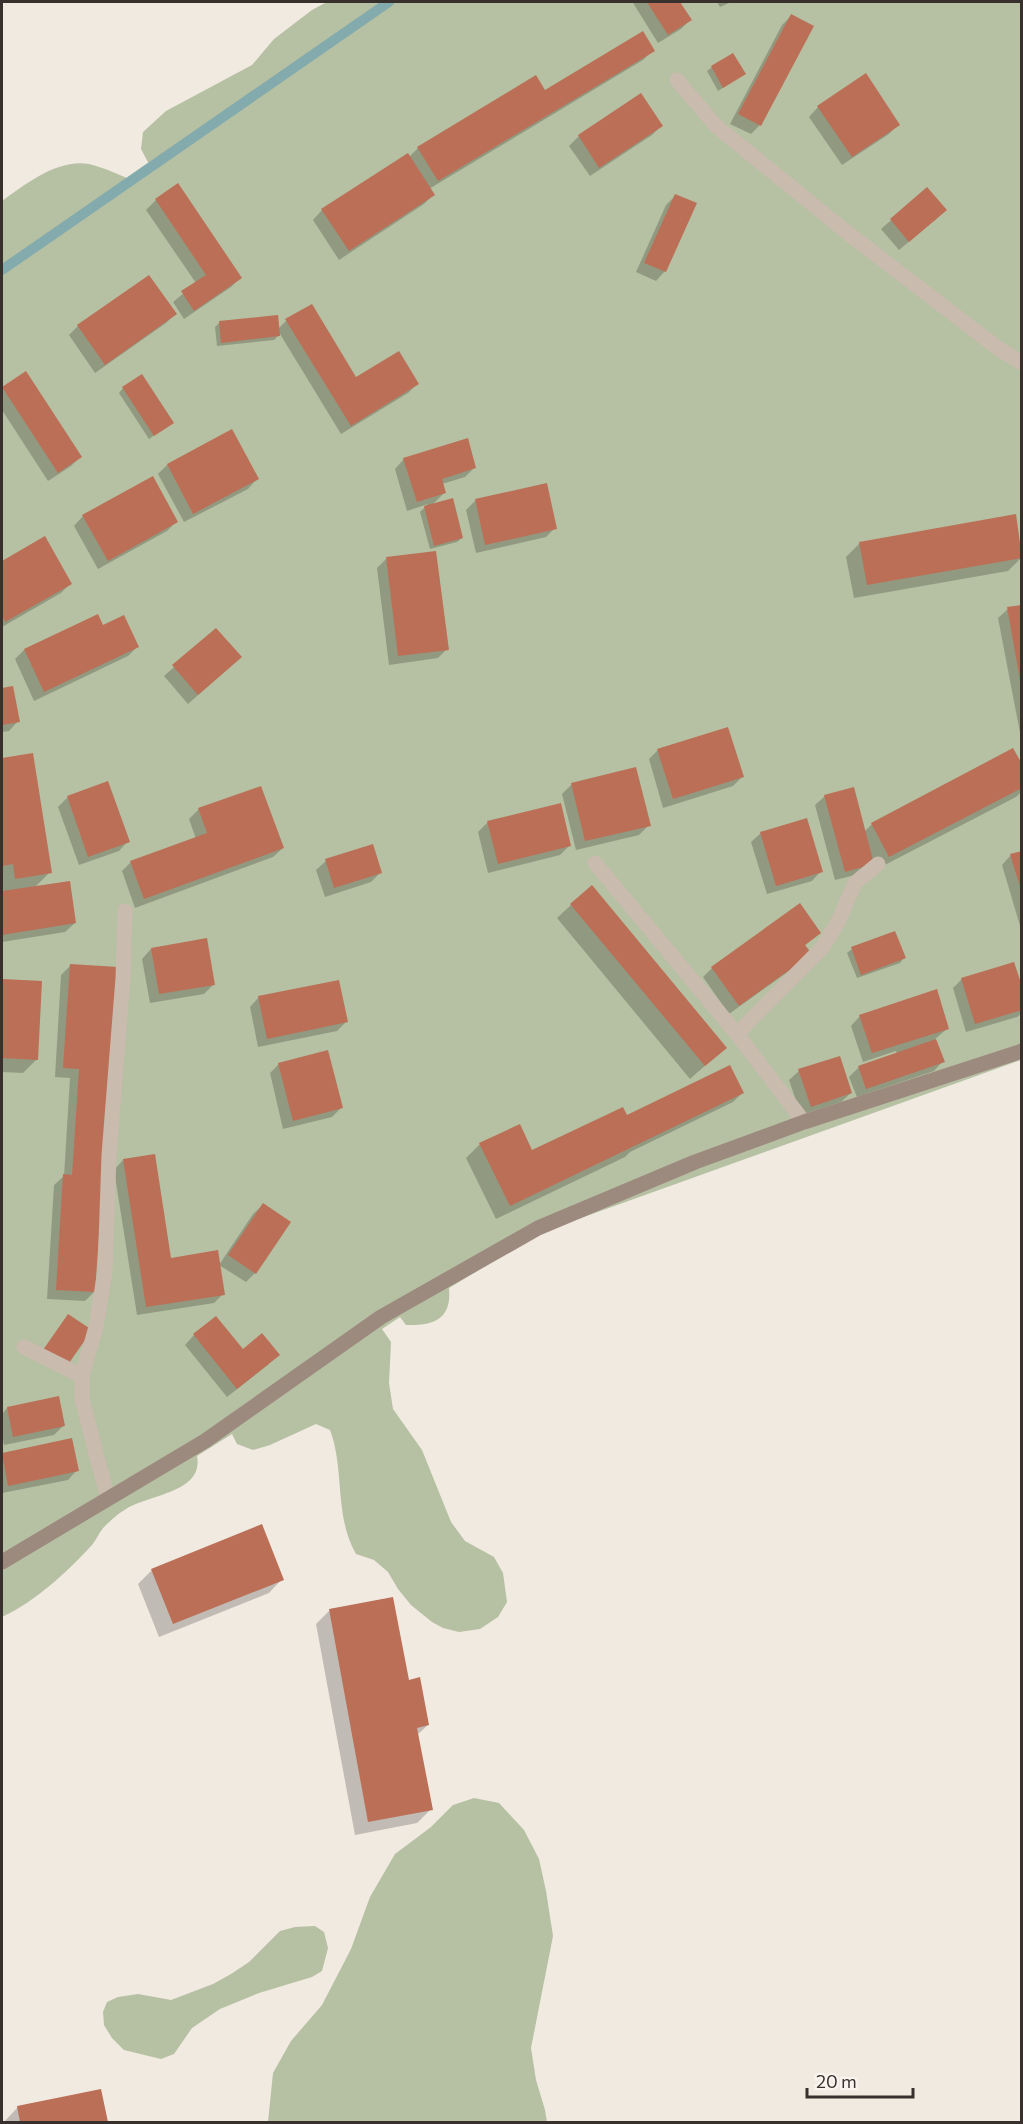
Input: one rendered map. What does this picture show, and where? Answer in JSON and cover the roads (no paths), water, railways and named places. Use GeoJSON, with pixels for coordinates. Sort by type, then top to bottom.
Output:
{"type":"FeatureCollection","features":[{"type":"Feature","properties":{"kind":"main road"},"geometry":{"type":"LineString","coordinates":[[2,1562],[205,1440],[381,1317],[538,1228],[695,1162],[804,1122],[1022,1052]]}},
{"type":"Feature","properties":{"kind":"lane"},"geometry":{"type":"LineString","coordinates":[[677,80],[716,126],[849,234],[999,349],[1022,363]]}},
{"type":"Feature","properties":{"kind":"lane"},"geometry":{"type":"LineString","coordinates":[[595,863],[737,1034],[804,1122]]}},
{"type":"Feature","properties":{"kind":"lane"},"geometry":{"type":"LineString","coordinates":[[737,1034],[822,948],[855,883],[878,864]]}},
{"type":"Feature","properties":{"kind":"lane"},"geometry":{"type":"LineString","coordinates":[[108,1499],[82,1399],[82,1376],[96,1327],[105,1271],[109,1155],[123,978],[125,911]]}},
{"type":"Feature","properties":{"kind":"lane"},"geometry":{"type":"LineString","coordinates":[[24,1347],[82,1376]]}},
{"type":"Feature","properties":{"kind":"waterway"},"geometry":{"type":"LineString","coordinates":[[2,270],[389,2]]}}]}
